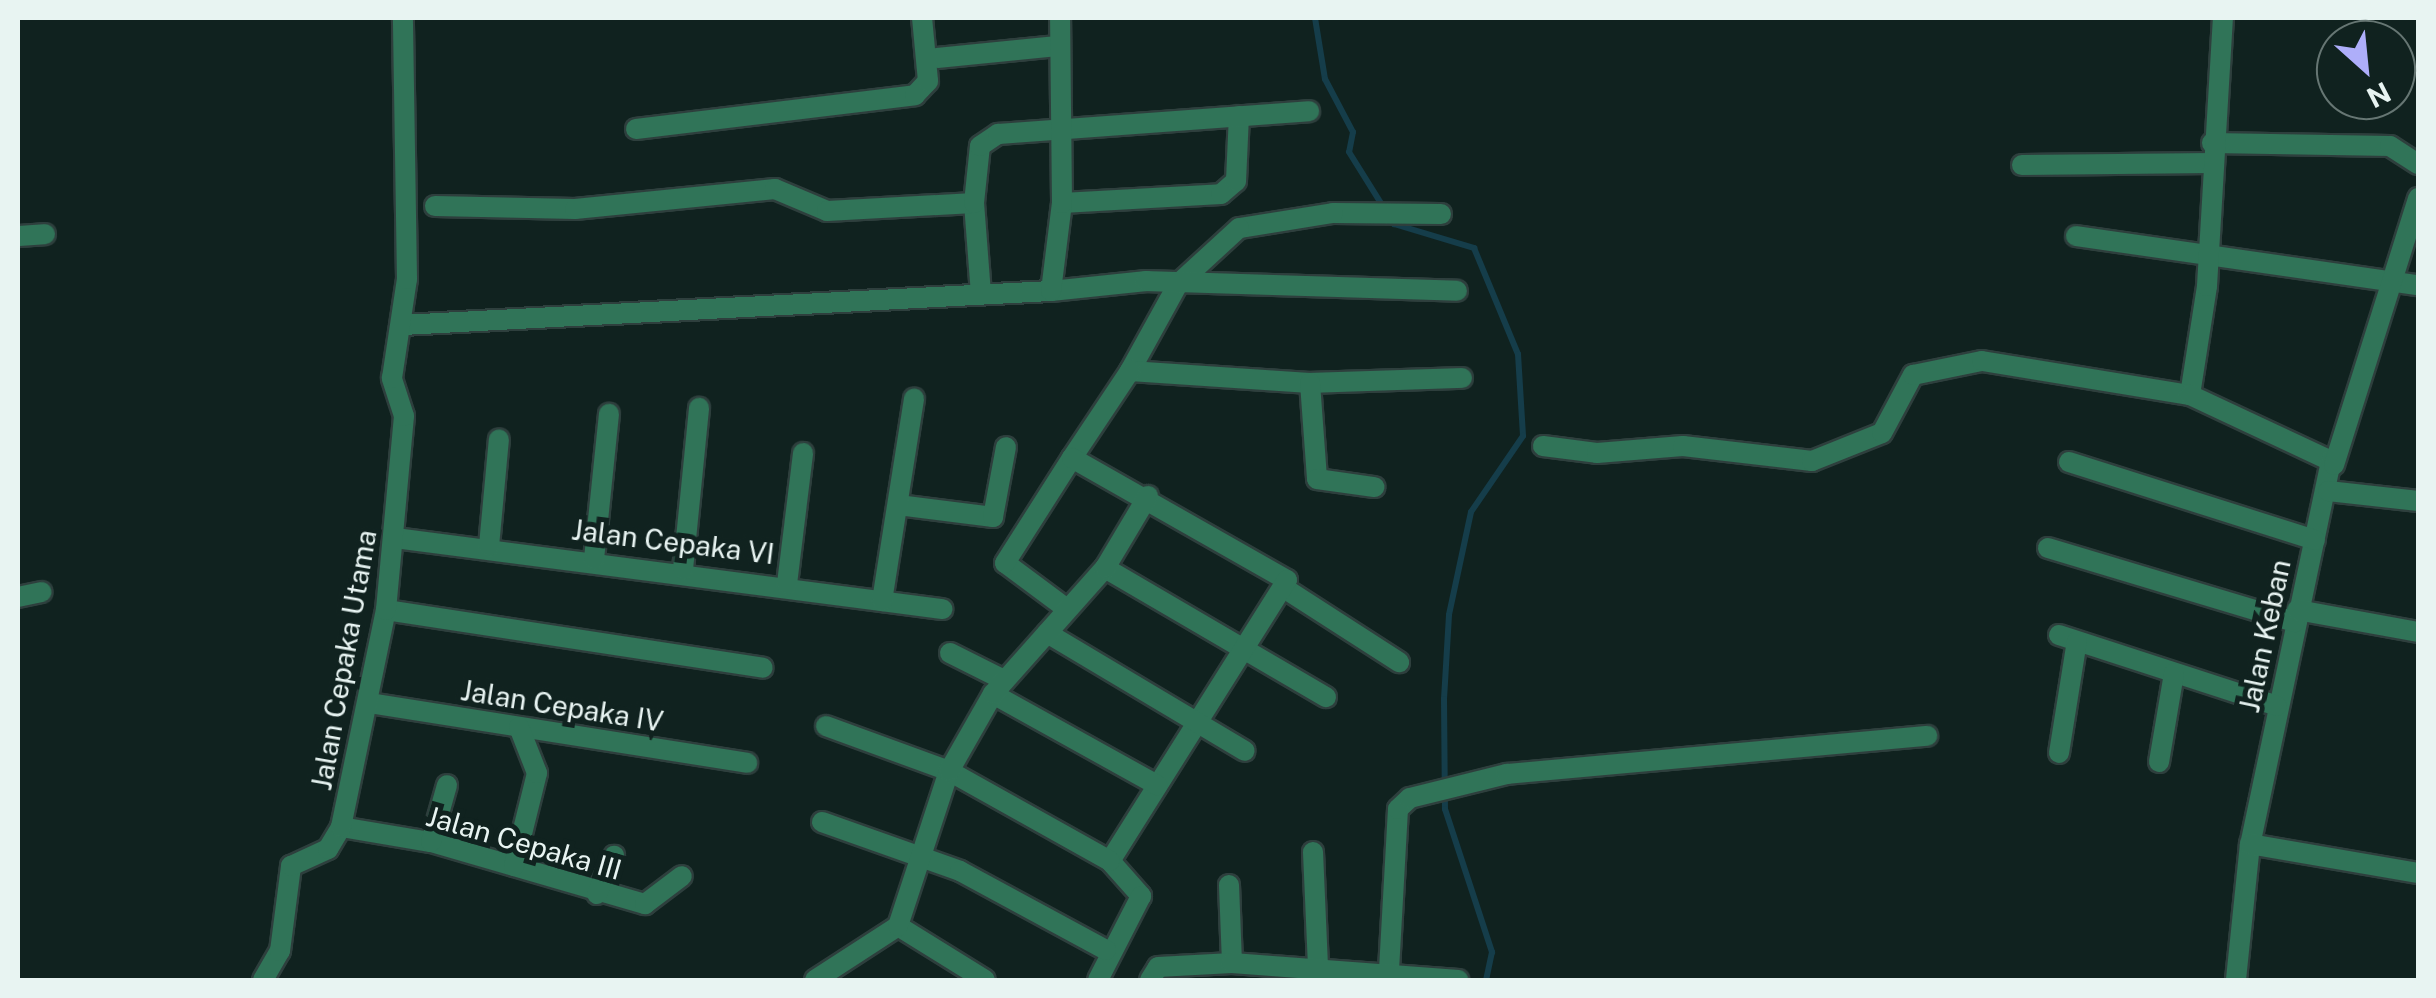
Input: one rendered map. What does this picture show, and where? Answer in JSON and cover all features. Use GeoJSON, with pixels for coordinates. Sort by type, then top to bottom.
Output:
{"type":"FeatureCollection","features":[{"type":"Feature","properties":{"kind":"street","name":"Jalan Cepaka Utama"},"geometry":{"type":"LineString","coordinates":[[263,980],[280,951],[291,866],[328,849],[341,827],[386,610],[396,538],[404,416],[392,378],[402,324],[402,18]]}},
{"type":"Feature","properties":{"kind":"street"},"geometry":{"type":"LineString","coordinates":[[636,130],[915,95],[928,81],[922,18]]}},
{"type":"Feature","properties":{"kind":"street"},"geometry":{"type":"LineString","coordinates":[[1051,291],[1062,203],[1057,46],[1060,18]]}},
{"type":"Feature","properties":{"kind":"street"},"geometry":{"type":"LineString","coordinates":[[2190,394],[2208,252],[2223,18]]}},
{"type":"Feature","properties":{"kind":"street"},"geometry":{"type":"LineString","coordinates":[[937,58],[1057,46]]}},
{"type":"Feature","properties":{"kind":"street"},"geometry":{"type":"LineString","coordinates":[[981,293],[974,203],[986,139],[1061,123],[1309,112]]}},
{"type":"Feature","properties":{"kind":"street"},"geometry":{"type":"LineString","coordinates":[[1062,203],[1228,190],[1239,116]]}},
{"type":"Feature","properties":{"kind":"street"},"geometry":{"type":"LineString","coordinates":[[2022,165],[2390,146],[2418,164]]}},
{"type":"Feature","properties":{"kind":"street"},"geometry":{"type":"LineString","coordinates":[[435,206],[575,209],[774,189],[827,211],[974,203]]}},
{"type":"Feature","properties":{"kind":"street","name":"Jalan Keban"},"geometry":{"type":"LineString","coordinates":[[2236,980],[2250,844],[2296,616],[2386,281],[2416,210]]}},
{"type":"Feature","properties":{"kind":"street"},"geometry":{"type":"LineString","coordinates":[[1067,610],[1005,562],[1130,370],[1173,284],[1222,237],[1262,222],[1441,214]]}},
{"type":"Feature","properties":{"kind":"street"},"geometry":{"type":"LineString","coordinates":[[18,236],[44,234]]}},
{"type":"Feature","properties":{"kind":"street"},"geometry":{"type":"LineString","coordinates":[[2076,236],[2418,285]]}},
{"type":"Feature","properties":{"kind":"street"},"geometry":{"type":"LineString","coordinates":[[402,324],[1051,291],[1146,281],[1457,291]]}},
{"type":"Feature","properties":{"kind":"street"},"geometry":{"type":"LineString","coordinates":[[1543,446],[1683,446],[1812,460],[1882,433],[1912,376],[1982,362],[2190,394],[2334,465]]}},
{"type":"Feature","properties":{"kind":"street"},"geometry":{"type":"LineString","coordinates":[[1130,370],[1310,382],[1462,378]]}},
{"type":"Feature","properties":{"kind":"street"},"geometry":{"type":"LineString","coordinates":[[1310,382],[1317,480],[1374,487]]}},
{"type":"Feature","properties":{"kind":"street"},"geometry":{"type":"LineString","coordinates":[[882,601],[914,399]]}},
{"type":"Feature","properties":{"kind":"street"},"geometry":{"type":"LineString","coordinates":[[683,569],[699,408]]}},
{"type":"Feature","properties":{"kind":"street"},"geometry":{"type":"LineString","coordinates":[[594,559],[610,414]]}},
{"type":"Feature","properties":{"kind":"street"},"geometry":{"type":"LineString","coordinates":[[490,546],[499,439]]}},
{"type":"Feature","properties":{"kind":"street"},"geometry":{"type":"LineString","coordinates":[[898,504],[993,517],[1006,447]]}},
{"type":"Feature","properties":{"kind":"street"},"geometry":{"type":"LineString","coordinates":[[787,584],[803,452]]}},
{"type":"Feature","properties":{"kind":"street"},"geometry":{"type":"LineString","coordinates":[[1072,458],[1282,572],[1284,588],[1110,861]]}},
{"type":"Feature","properties":{"kind":"street"},"geometry":{"type":"LineString","coordinates":[[2070,462],[2315,540]]}},
{"type":"Feature","properties":{"kind":"street"},"geometry":{"type":"LineString","coordinates":[[2328,490],[2418,500]]}},
{"type":"Feature","properties":{"kind":"street"},"geometry":{"type":"LineString","coordinates":[[829,979],[898,926],[916,852],[949,771],[998,687],[1104,568],[1148,496]]}},
{"type":"Feature","properties":{"kind":"street","name":"Jalan Cepaka VI"},"geometry":{"type":"LineString","coordinates":[[396,538],[683,569],[942,610]]}},
{"type":"Feature","properties":{"kind":"street"},"geometry":{"type":"LineString","coordinates":[[2048,548],[2296,616],[2418,632]]}},
{"type":"Feature","properties":{"kind":"street"},"geometry":{"type":"LineString","coordinates":[[1104,568],[1326,697]]}},
{"type":"Feature","properties":{"kind":"street"},"geometry":{"type":"LineString","coordinates":[[1284,588],[1399,662]]}},
{"type":"Feature","properties":{"kind":"street"},"geometry":{"type":"LineString","coordinates":[[18,597],[40,592]]}},
{"type":"Feature","properties":{"kind":"street"},"geometry":{"type":"LineString","coordinates":[[386,610],[763,668]]}},
{"type":"Feature","properties":{"kind":"street"},"geometry":{"type":"LineString","coordinates":[[1047,633],[1197,726],[1246,751]]}},
{"type":"Feature","properties":{"kind":"street"},"geometry":{"type":"LineString","coordinates":[[2060,753],[2068,638],[2278,706]]}},
{"type":"Feature","properties":{"kind":"street"},"geometry":{"type":"LineString","coordinates":[[950,653],[1157,786]]}},
{"type":"Feature","properties":{"kind":"street"},"geometry":{"type":"LineString","coordinates":[[2159,762],[2174,672]]}},
{"type":"Feature","properties":{"kind":"street","name":"Jalan Cepaka IV"},"geometry":{"type":"LineString","coordinates":[[369,703],[747,763]]}},
{"type":"Feature","properties":{"kind":"street"},"geometry":{"type":"LineString","coordinates":[[826,726],[949,771],[1110,861],[1141,896],[1106,950],[1098,980]]}},
{"type":"Feature","properties":{"kind":"street"},"geometry":{"type":"LineString","coordinates":[[514,866],[537,772],[518,727]]}},
{"type":"Feature","properties":{"kind":"street"},"geometry":{"type":"LineString","coordinates":[[1389,970],[1398,809],[1410,798],[1457,790],[1507,774],[1928,736]]}},
{"type":"Feature","properties":{"kind":"street"},"geometry":{"type":"LineString","coordinates":[[431,842],[447,785]]}},
{"type":"Feature","properties":{"kind":"street"},"geometry":{"type":"LineString","coordinates":[[822,822],[916,852],[1106,950]]}},
{"type":"Feature","properties":{"kind":"street","name":"Jalan Cepaka III"},"geometry":{"type":"LineString","coordinates":[[341,827],[431,842],[597,894],[652,903],[682,876]]}},
{"type":"Feature","properties":{"kind":"street"},"geometry":{"type":"LineString","coordinates":[[2250,844],[2418,873]]}},
{"type":"Feature","properties":{"kind":"street"},"geometry":{"type":"LineString","coordinates":[[1313,852],[1318,967]]}},
{"type":"Feature","properties":{"kind":"street"},"geometry":{"type":"LineString","coordinates":[[597,894],[614,856]]}},
{"type":"Feature","properties":{"kind":"street"},"geometry":{"type":"LineString","coordinates":[[1229,886],[1232,964]]}},
{"type":"Feature","properties":{"kind":"street"},"geometry":{"type":"LineString","coordinates":[[898,926],[984,980]]}},
{"type":"Feature","properties":{"kind":"street"},"geometry":{"type":"LineString","coordinates":[[1150,980],[1158,967],[1232,964],[1389,970],[1458,980]]}},
{"type":"Feature","properties":{"kind":"waterway"},"geometry":{"type":"LineString","coordinates":[[1315,18],[1325,79],[1353,132],[1349,152],[1394,224],[1474,248],[1518,354],[1523,436],[1471,512],[1449,615],[1444,699],[1445,809],[1492,952],[1486,980]]}}]}
